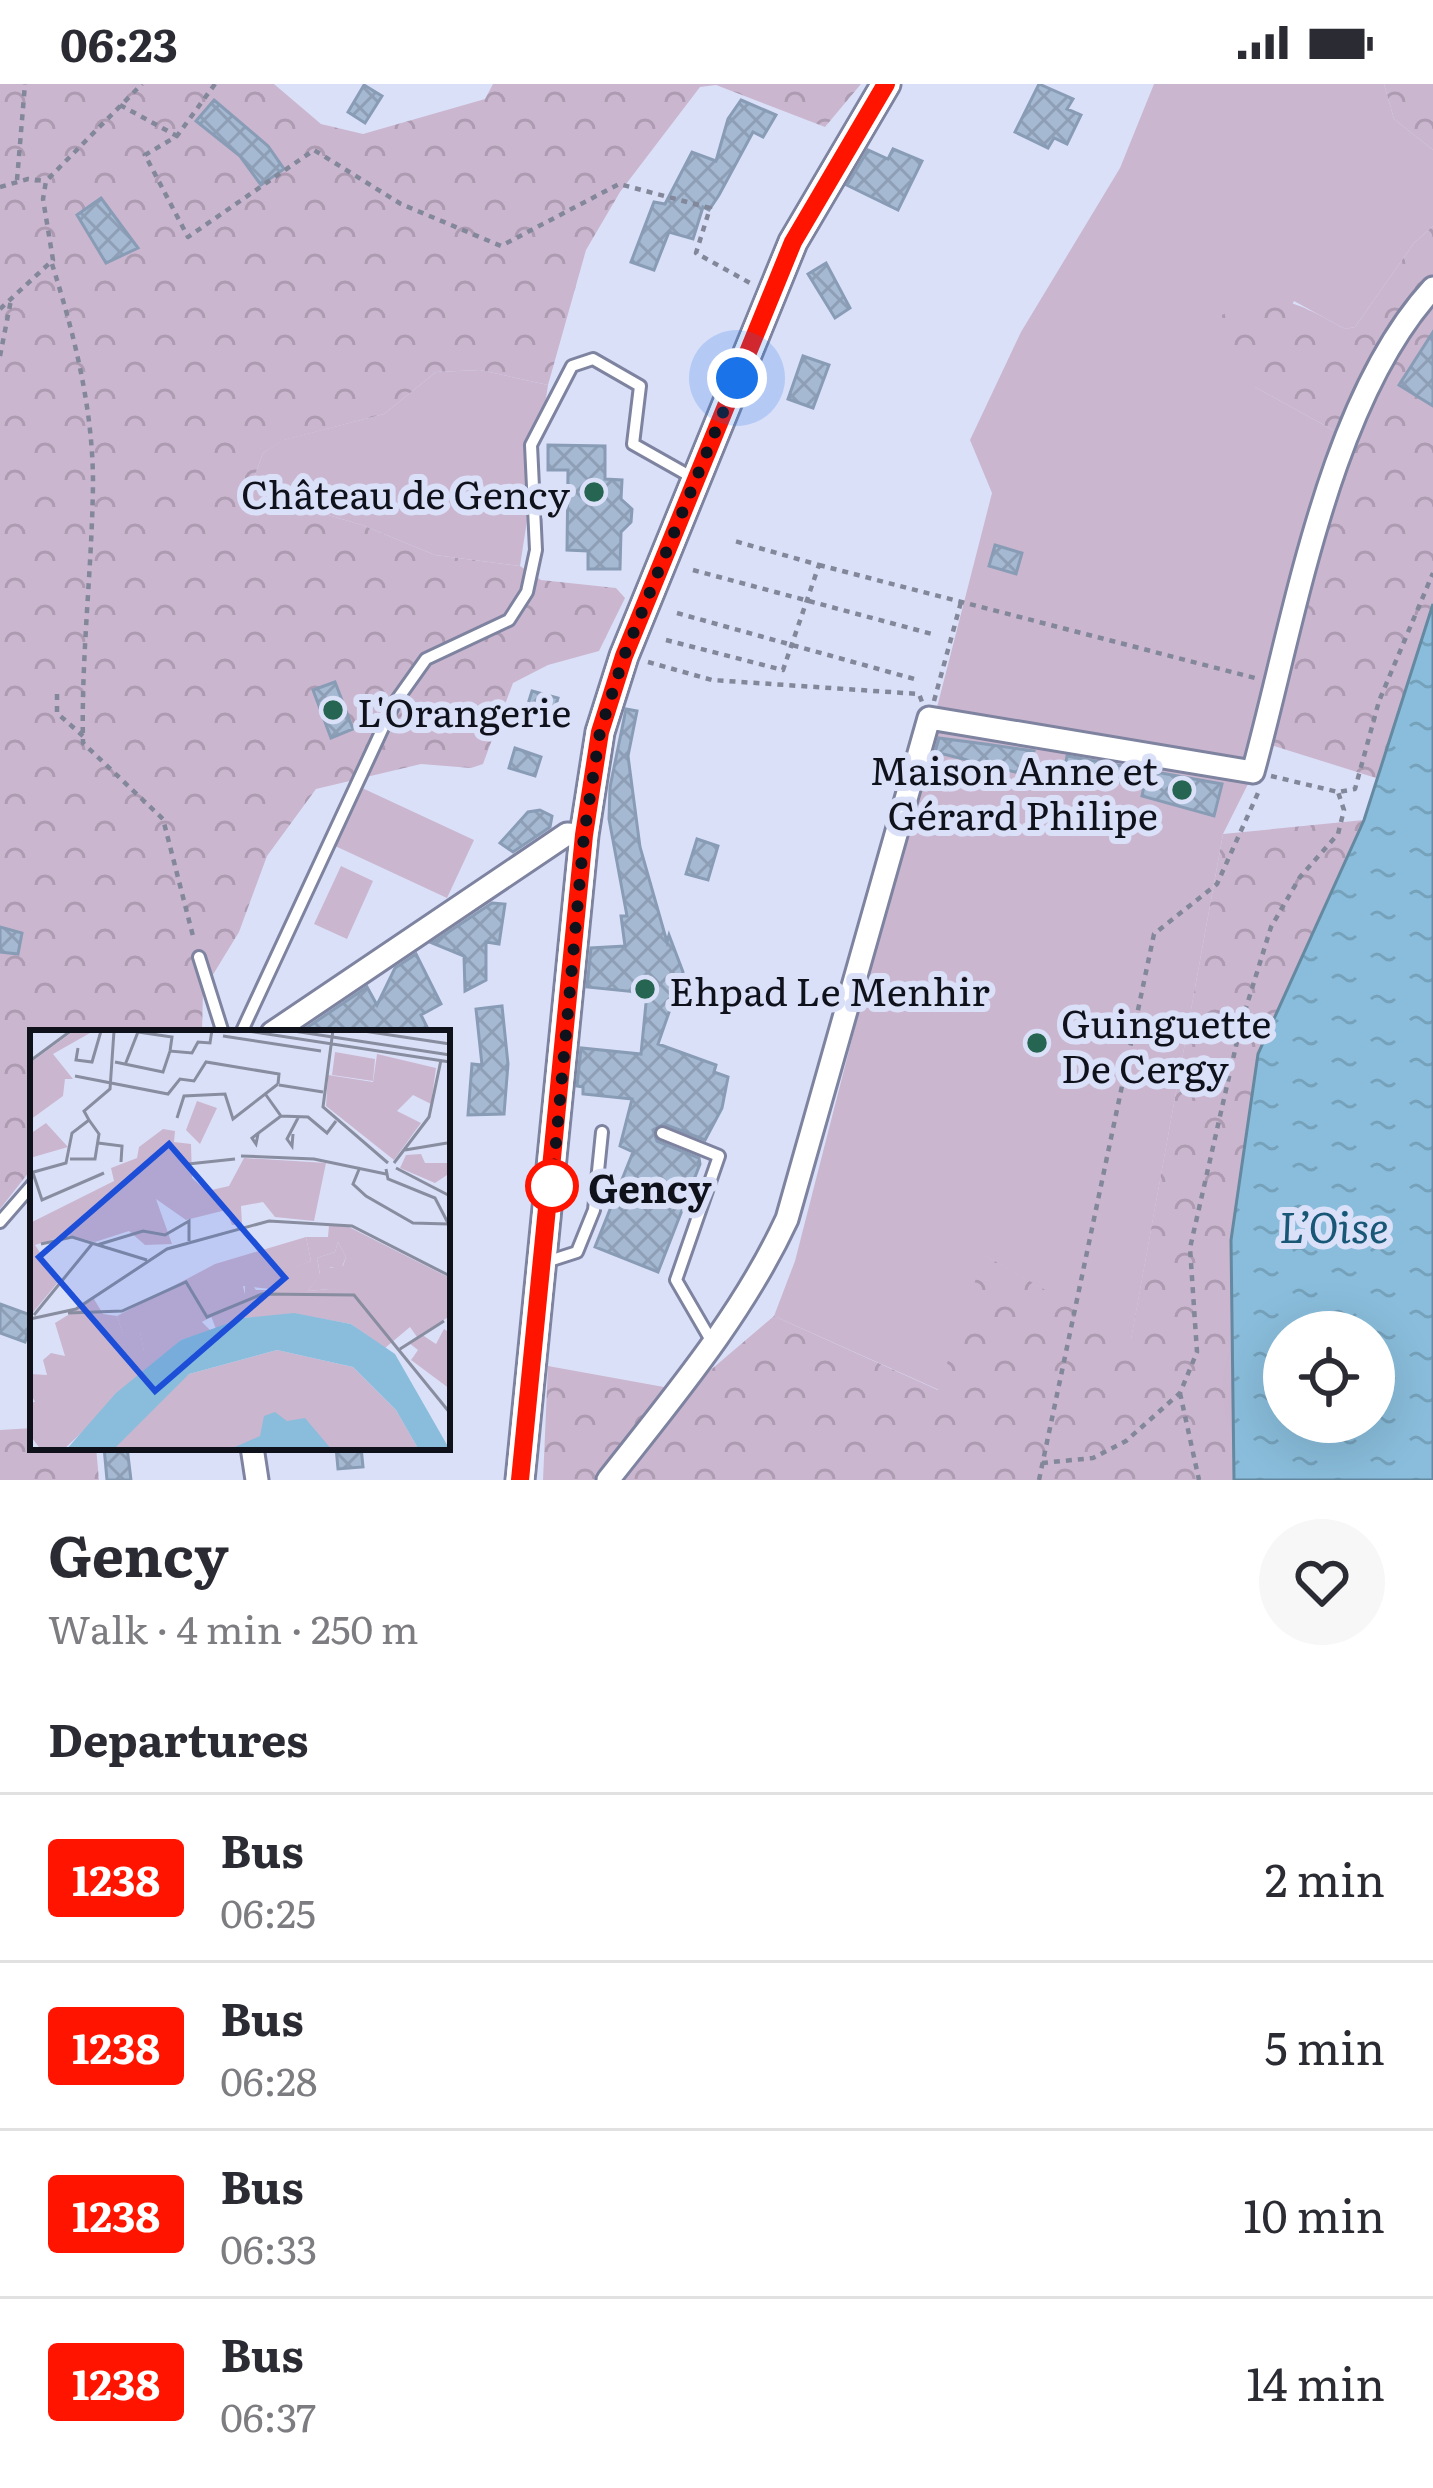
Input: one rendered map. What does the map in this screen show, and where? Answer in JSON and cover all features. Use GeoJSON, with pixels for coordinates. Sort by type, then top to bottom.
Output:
{"type":"FeatureCollection","features":[{"type":"Feature","properties":{"kind":"street"},"geometry":{"type":"LineString","coordinates":[[520,1480],[584,835],[600,732],[624,656],[793,242],[886,84]]}},
{"type":"Feature","properties":{"kind":"street"},"geometry":{"type":"LineString","coordinates":[[608,1480],[714,1345],[787,1219],[929,718],[1253,772],[1350,418],[1408,315],[1433,288]]}},
{"type":"Feature","properties":{"kind":"street"},"geometry":{"type":"LineString","coordinates":[[276,1030],[567,834],[584,835]]}},
{"type":"Feature","properties":{"kind":"street"},"geometry":{"type":"LineString","coordinates":[[252,1450],[257,1480]]}},
{"type":"Feature","properties":{"kind":"lane"},"geometry":{"type":"LineString","coordinates":[[242,1030],[394,704],[426,659],[509,620],[526,592],[536,550],[531,445],[572,366],[592,359],[640,386],[633,444],[697,479]]}},
{"type":"Feature","properties":{"kind":"lane"},"geometry":{"type":"LineString","coordinates":[[199,957],[222,1030]]}},
{"type":"Feature","properties":{"kind":"lane"},"geometry":{"type":"LineString","coordinates":[[543,1263],[577,1252],[595,1210],[602,1132]]}},
{"type":"Feature","properties":{"kind":"lane"},"geometry":{"type":"LineString","coordinates":[[662,1133],[719,1156],[676,1280],[714,1345]]}},
{"type":"Feature","properties":{"kind":"lane"},"geometry":{"type":"LineString","coordinates":[[0,1222],[30,1187]]}},
{"type":"Feature","properties":{"kind":"path"},"geometry":{"type":"LineString","coordinates":[[17,180],[25,84]]}},
{"type":"Feature","properties":{"kind":"path"},"geometry":{"type":"LineString","coordinates":[[142,84],[46,181],[43,199],[52,264],[76,340],[93,480],[83,736],[87,748],[163,819],[199,957]]}},
{"type":"Feature","properties":{"kind":"path"},"geometry":{"type":"LineString","coordinates":[[214,84],[177,136],[145,155],[188,236],[314,149],[401,204],[501,246],[619,184],[710,208],[696,253],[744,279]]}},
{"type":"Feature","properties":{"kind":"path"},"geometry":{"type":"LineString","coordinates":[[120,105],[177,136]]}},
{"type":"Feature","properties":{"kind":"path"},"geometry":{"type":"LineString","coordinates":[[0,187],[17,180],[46,181]]}},
{"type":"Feature","properties":{"kind":"path"},"geometry":{"type":"LineString","coordinates":[[0,309],[52,264]]}},
{"type":"Feature","properties":{"kind":"path"},"geometry":{"type":"LineString","coordinates":[[0,356],[11,300]]}},
{"type":"Feature","properties":{"kind":"path"},"geometry":{"type":"LineString","coordinates":[[730,540],[1277,684]]}},
{"type":"Feature","properties":{"kind":"path"},"geometry":{"type":"LineString","coordinates":[[667,640],[783,670],[819,565]]}},
{"type":"Feature","properties":{"kind":"path"},"geometry":{"type":"LineString","coordinates":[[693,570],[932,634]]}},
{"type":"Feature","properties":{"kind":"path"},"geometry":{"type":"LineString","coordinates":[[1253,772],[1338,792],[1355,789],[1379,701],[1433,573]]}},
{"type":"Feature","properties":{"kind":"path"},"geometry":{"type":"LineString","coordinates":[[929,718],[961,602]]}},
{"type":"Feature","properties":{"kind":"path"},"geometry":{"type":"LineString","coordinates":[[677,613],[918,680]]}},
{"type":"Feature","properties":{"kind":"path"},"geometry":{"type":"LineString","coordinates":[[624,656],[712,680],[919,694],[929,718]]}},
{"type":"Feature","properties":{"kind":"path"},"geometry":{"type":"LineString","coordinates":[[57,694],[57,713],[83,736]]}},
{"type":"Feature","properties":{"kind":"path"},"geometry":{"type":"LineString","coordinates":[[1039,1480],[1154,934],[1217,884],[1248,825],[1259,790],[1253,772]]}},
{"type":"Feature","properties":{"kind":"path"},"geometry":{"type":"LineString","coordinates":[[1042,1463],[1093,1458],[1126,1441],[1180,1393],[1197,1352],[1190,1248],[1241,1024],[1270,927],[1300,877],[1338,834],[1344,810],[1338,792]]}},
{"type":"Feature","properties":{"kind":"path"},"geometry":{"type":"LineString","coordinates":[[1180,1393],[1199,1480]]}},
{"type":"Feature","properties":{"kind":"green space"},"geometry":{"type":"Polygon","coordinates":[[[0,84],[274,84],[321,124],[363,134],[485,99],[493,84],[861,84],[825,127],[716,85],[700,87],[620,192],[586,250],[548,385],[480,370],[436,372],[384,414],[284,440],[263,453],[254,478],[274,499],[362,525],[435,555],[520,566],[541,580],[616,588],[625,598],[599,651],[548,665],[513,683],[483,764],[471,768],[421,764],[316,789],[267,856],[239,932],[203,991],[202,1030],[30,1030],[30,1171],[0,1209],[0,84]]]}},
{"type":"Feature","properties":{"kind":"green space"},"geometry":{"type":"Polygon","coordinates":[[[1154,84],[1384,84],[1394,119],[1433,150],[1433,226],[1414,243],[1355,327],[1345,329],[1294,301],[1255,387],[1351,440],[1268,744],[1223,834],[1131,1340],[985,1256],[939,1390],[774,1316],[795,1261],[992,493],[970,440],[1021,332],[1120,168],[1154,84]]]}},
{"type":"Feature","properties":{"kind":"green space"},"geometry":{"type":"Polygon","coordinates":[[[1384,84],[1433,84],[1433,150],[1394,119],[1384,84]]]}},
{"type":"Feature","properties":{"kind":"green space"},"geometry":{"type":"Polygon","coordinates":[[[1433,226],[1433,604],[1376,778],[1268,744],[1351,440],[1255,387],[1205,337],[1208,324],[1262,300],[1292,304],[1345,329],[1355,327],[1414,243],[1433,226]]]}},
{"type":"Feature","properties":{"kind":"green space"},"geometry":{"type":"Polygon","coordinates":[[[480,370],[548,385],[520,566],[435,555],[362,525],[274,499],[254,478],[263,453],[283,440],[384,414],[436,372],[480,370]]]}},
{"type":"Feature","properties":{"kind":"green space"},"geometry":{"type":"Polygon","coordinates":[[[360,787],[474,840],[447,898],[333,845],[360,787]]]}},
{"type":"Feature","properties":{"kind":"green space"},"geometry":{"type":"Polygon","coordinates":[[[1364,820],[1258,1054],[1231,1240],[1234,1480],[543,1480],[548,1366],[686,1391],[774,1316],[938,1390],[984,1255],[1131,1339],[1223,834],[1364,820]]]}},
{"type":"Feature","properties":{"kind":"green space"},"geometry":{"type":"Polygon","coordinates":[[[341,866],[373,881],[347,939],[314,924],[341,866]]]}},
{"type":"Feature","properties":{"kind":"green space"},"geometry":{"type":"Polygon","coordinates":[[[30,1428],[30,1450],[96,1450],[99,1480],[0,1480],[0,1430],[30,1428]]]}},
{"type":"Feature","properties":{"kind":"water","name":"L’Oise"},"geometry":{"type":"Polygon","coordinates":[[[1433,604],[1433,1480],[1234,1480],[1231,1240],[1258,1054],[1364,820],[1433,604]]]}},
{"type":"Feature","properties":{"kind":"building"},"geometry":{"type":"Polygon","coordinates":[[[1039,84],[1073,99],[1067,109],[1081,115],[1067,144],[1054,138],[1048,148],[1015,132],[1039,84]]]}},
{"type":"Feature","properties":{"kind":"building"},"geometry":{"type":"Polygon","coordinates":[[[364,85],[382,96],[365,123],[348,112],[364,85]]]}},
{"type":"Feature","properties":{"kind":"building"},"geometry":{"type":"Polygon","coordinates":[[[214,100],[268,146],[284,169],[261,185],[240,156],[196,121],[214,100]]]}},
{"type":"Feature","properties":{"kind":"building"},"geometry":{"type":"Polygon","coordinates":[[[741,100],[776,115],[763,137],[753,132],[709,210],[703,207],[693,239],[669,232],[654,270],[631,262],[654,202],[665,204],[692,152],[716,161],[728,119],[741,100]]]}},
{"type":"Feature","properties":{"kind":"building"},"geometry":{"type":"Polygon","coordinates":[[[893,149],[922,161],[898,210],[847,185],[868,150],[888,159],[893,149]]]}},
{"type":"Feature","properties":{"kind":"building"},"geometry":{"type":"Polygon","coordinates":[[[101,198],[138,248],[106,263],[77,215],[101,198]]]}},
{"type":"Feature","properties":{"kind":"building"},"geometry":{"type":"Polygon","coordinates":[[[826,263],[850,308],[835,318],[808,274],[826,263]]]}},
{"type":"Feature","properties":{"kind":"building"},"geometry":{"type":"Polygon","coordinates":[[[1433,332],[1433,406],[1399,385],[1433,332]]]}},
{"type":"Feature","properties":{"kind":"building"},"geometry":{"type":"Polygon","coordinates":[[[803,356],[829,365],[813,408],[788,399],[803,356]]]}},
{"type":"Feature","properties":{"kind":"building","name":"Château de Gency"},"geometry":{"type":"Polygon","coordinates":[[[548,445],[605,446],[605,479],[622,480],[621,499],[632,509],[631,522],[621,532],[620,569],[588,569],[588,551],[567,550],[568,470],[548,470],[548,445]]]}},
{"type":"Feature","properties":{"kind":"building"},"geometry":{"type":"Polygon","coordinates":[[[995,545],[1022,553],[1016,574],[989,566],[995,545]]]}},
{"type":"Feature","properties":{"kind":"building","name":"L'Orangerie"},"geometry":{"type":"Polygon","coordinates":[[[335,682],[353,729],[331,738],[313,690],[335,682]]]}},
{"type":"Feature","properties":{"kind":"building"},"geometry":{"type":"Polygon","coordinates":[[[532,691],[558,698],[552,718],[526,710],[532,691]]]}},
{"type":"Feature","properties":{"kind":"building","name":"Ehpad Le Menhir"},"geometry":{"type":"Polygon","coordinates":[[[626,709],[637,711],[628,756],[640,847],[667,942],[669,935],[683,972],[658,1044],[716,1065],[714,1072],[728,1077],[722,1108],[705,1140],[664,1124],[653,1130],[657,1141],[699,1158],[700,1164],[658,1272],[595,1247],[633,1152],[620,1146],[632,1099],[583,1094],[583,1087],[577,1086],[581,1048],[641,1054],[647,993],[587,987],[591,948],[625,946],[621,916],[627,916],[609,819],[610,787],[626,709]]]}},
{"type":"Feature","properties":{"kind":"building"},"geometry":{"type":"Polygon","coordinates":[[[939,738],[1034,751],[1027,775],[935,752],[939,738]]]}},
{"type":"Feature","properties":{"kind":"building"},"geometry":{"type":"Polygon","coordinates":[[[515,748],[541,757],[535,776],[509,768],[515,748]]]}},
{"type":"Feature","properties":{"kind":"building","name":"Maison Anne et Gérard Philipe"},"geometry":{"type":"Polygon","coordinates":[[[1067,756],[1222,784],[1214,816],[1142,796],[1144,786],[1064,772],[1067,756]]]}},
{"type":"Feature","properties":{"kind":"building"},"geometry":{"type":"Polygon","coordinates":[[[540,810],[552,816],[550,827],[513,852],[500,843],[528,812],[540,810]]]}},
{"type":"Feature","properties":{"kind":"building"},"geometry":{"type":"Polygon","coordinates":[[[697,839],[718,846],[708,880],[686,874],[697,839]]]}},
{"type":"Feature","properties":{"kind":"building"},"geometry":{"type":"Polygon","coordinates":[[[492,903],[505,904],[499,944],[486,942],[486,980],[465,991],[464,956],[432,943],[492,903]]]}},
{"type":"Feature","properties":{"kind":"building"},"geometry":{"type":"Polygon","coordinates":[[[0,927],[22,933],[18,954],[0,952],[0,927]]]}},
{"type":"Feature","properties":{"kind":"building"},"geometry":{"type":"Polygon","coordinates":[[[416,954],[441,1004],[421,1015],[428,1030],[303,1030],[367,987],[377,1005],[395,968],[416,954]]]}},
{"type":"Feature","properties":{"kind":"building"},"geometry":{"type":"Polygon","coordinates":[[[502,1006],[508,1064],[504,1114],[468,1115],[472,1064],[482,1065],[476,1009],[502,1006]]]}},
{"type":"Feature","properties":{"kind":"building"},"geometry":{"type":"Polygon","coordinates":[[[0,1304],[30,1315],[25,1342],[0,1333],[0,1304]]]}},
{"type":"Feature","properties":{"kind":"building"},"geometry":{"type":"Polygon","coordinates":[[[104,1450],[127,1450],[131,1480],[107,1480],[104,1450]]]}},
{"type":"Feature","properties":{"kind":"building"},"geometry":{"type":"Polygon","coordinates":[[[336,1450],[361,1450],[363,1467],[338,1469],[336,1450]]]}},
{"type":"Feature","properties":{"kind":"bus line","name":"1238"},"geometry":{"type":"LineString","coordinates":[[520,1480],[584,835],[600,732],[624,656],[793,242],[886,84]]}},
{"type":"Feature","properties":{"kind":"place","name":"Château de Gency"},"geometry":{"type":"Point","coordinates":[594,492]}},
{"type":"Feature","properties":{"kind":"place","name":"L'Orangerie"},"geometry":{"type":"Point","coordinates":[333,710]}},
{"type":"Feature","properties":{"kind":"place","name":"Maison Anne et Gérard Philipe"},"geometry":{"type":"Point","coordinates":[1182,790]}},
{"type":"Feature","properties":{"kind":"place","name":"Ehpad Le Menhir"},"geometry":{"type":"Point","coordinates":[645,989]}},
{"type":"Feature","properties":{"kind":"place","name":"Guinguette De Cergy"},"geometry":{"type":"Point","coordinates":[1037,1043]}},
{"type":"Feature","properties":{"kind":"place","name":"Gency"},"geometry":{"type":"Point","coordinates":[552,1186]}},
{"type":"Feature","properties":{"kind":"route"},"geometry":{"type":"LineString","coordinates":[[552,1186],[584,835],[600,732],[624,656],[737,378]]}}]}
